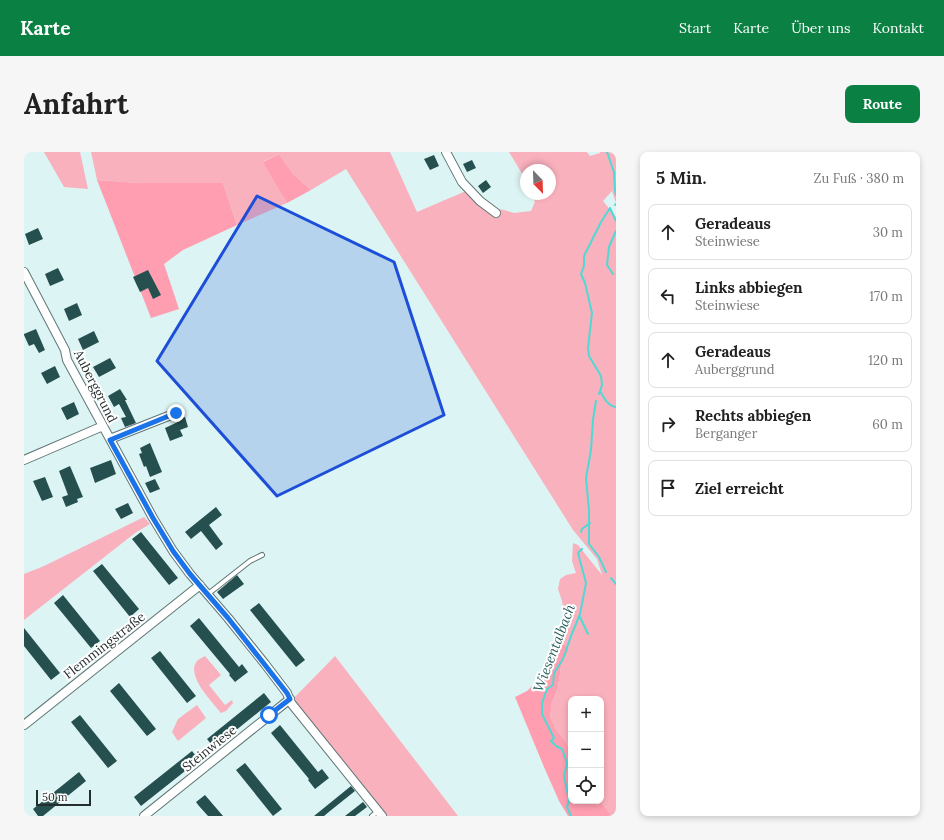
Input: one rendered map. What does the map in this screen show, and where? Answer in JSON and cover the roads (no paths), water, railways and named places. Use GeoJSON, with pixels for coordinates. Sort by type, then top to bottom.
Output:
{"type":"FeatureCollection","features":[{"type":"Feature","properties":{"kind":"street"},"geometry":{"type":"LineString","coordinates":[[446,152],[462,182],[480,201],[496,213]]}},
{"type":"Feature","properties":{"kind":"street","name":"Auberggrund"},"geometry":{"type":"LineString","coordinates":[[24,272],[65,350],[67,360],[153,518],[173,551],[200,585]]}},
{"type":"Feature","properties":{"kind":"street"},"geometry":{"type":"LineString","coordinates":[[110,440],[176,413]]}},
{"type":"Feature","properties":{"kind":"street"},"geometry":{"type":"LineString","coordinates":[[24,460],[103,426]]}},
{"type":"Feature","properties":{"kind":"street"},"geometry":{"type":"LineString","coordinates":[[200,585],[265,664],[287,693],[291,703],[377,814]]}},
{"type":"Feature","properties":{"kind":"street","name":"Flemmingstraße"},"geometry":{"type":"LineString","coordinates":[[24,725],[200,585]]}},
{"type":"Feature","properties":{"kind":"street","name":"Steinwiese"},"geometry":{"type":"LineString","coordinates":[[144,816],[290,699]]}},
{"type":"Feature","properties":{"kind":"lane"},"geometry":{"type":"LineString","coordinates":[[208,594],[250,561],[262,555]]}},
{"type":"Feature","properties":{"kind":"waterway","name":"Wiesentalbach"},"geometry":{"type":"LineString","coordinates":[[607,152],[614,172],[616,195]]}},
{"type":"Feature","properties":{"kind":"waterway"},"geometry":{"type":"LineString","coordinates":[[610,208],[616,221]]}},
{"type":"Feature","properties":{"kind":"waterway","name":"Wiesentalbach"},"geometry":{"type":"LineString","coordinates":[[599,394],[602,385],[601,376],[589,356],[588,348],[592,313],[585,283],[581,274],[584,266],[584,256],[601,222],[610,208]]}},
{"type":"Feature","properties":{"kind":"waterway"},"geometry":{"type":"LineString","coordinates":[[613,274],[607,265],[609,247],[616,231]]}},
{"type":"Feature","properties":{"kind":"waterway"},"geometry":{"type":"LineString","coordinates":[[600,391],[608,403],[616,407]]}},
{"type":"Feature","properties":{"kind":"waterway","name":"Wiesentalbach"},"geometry":{"type":"LineString","coordinates":[[596,401],[591,450],[586,478],[589,510],[589,544],[599,557],[606,572]]}},
{"type":"Feature","properties":{"kind":"waterway"},"geometry":{"type":"LineString","coordinates":[[581,532],[582,529],[590,523]]}},
{"type":"Feature","properties":{"kind":"waterway","name":"Wiesentalbach"},"geometry":{"type":"LineString","coordinates":[[571,816],[567,807],[569,800],[564,776],[567,763],[562,749],[551,741],[554,738],[542,714],[542,703],[547,689],[553,685],[554,673],[563,659],[580,614],[586,583],[578,553],[582,549]]}},
{"type":"Feature","properties":{"kind":"waterway"},"geometry":{"type":"LineString","coordinates":[[611,578],[616,584]]}},
{"type":"Feature","properties":{"kind":"waterway"},"geometry":{"type":"LineString","coordinates":[[580,617],[588,634]]}}]}
